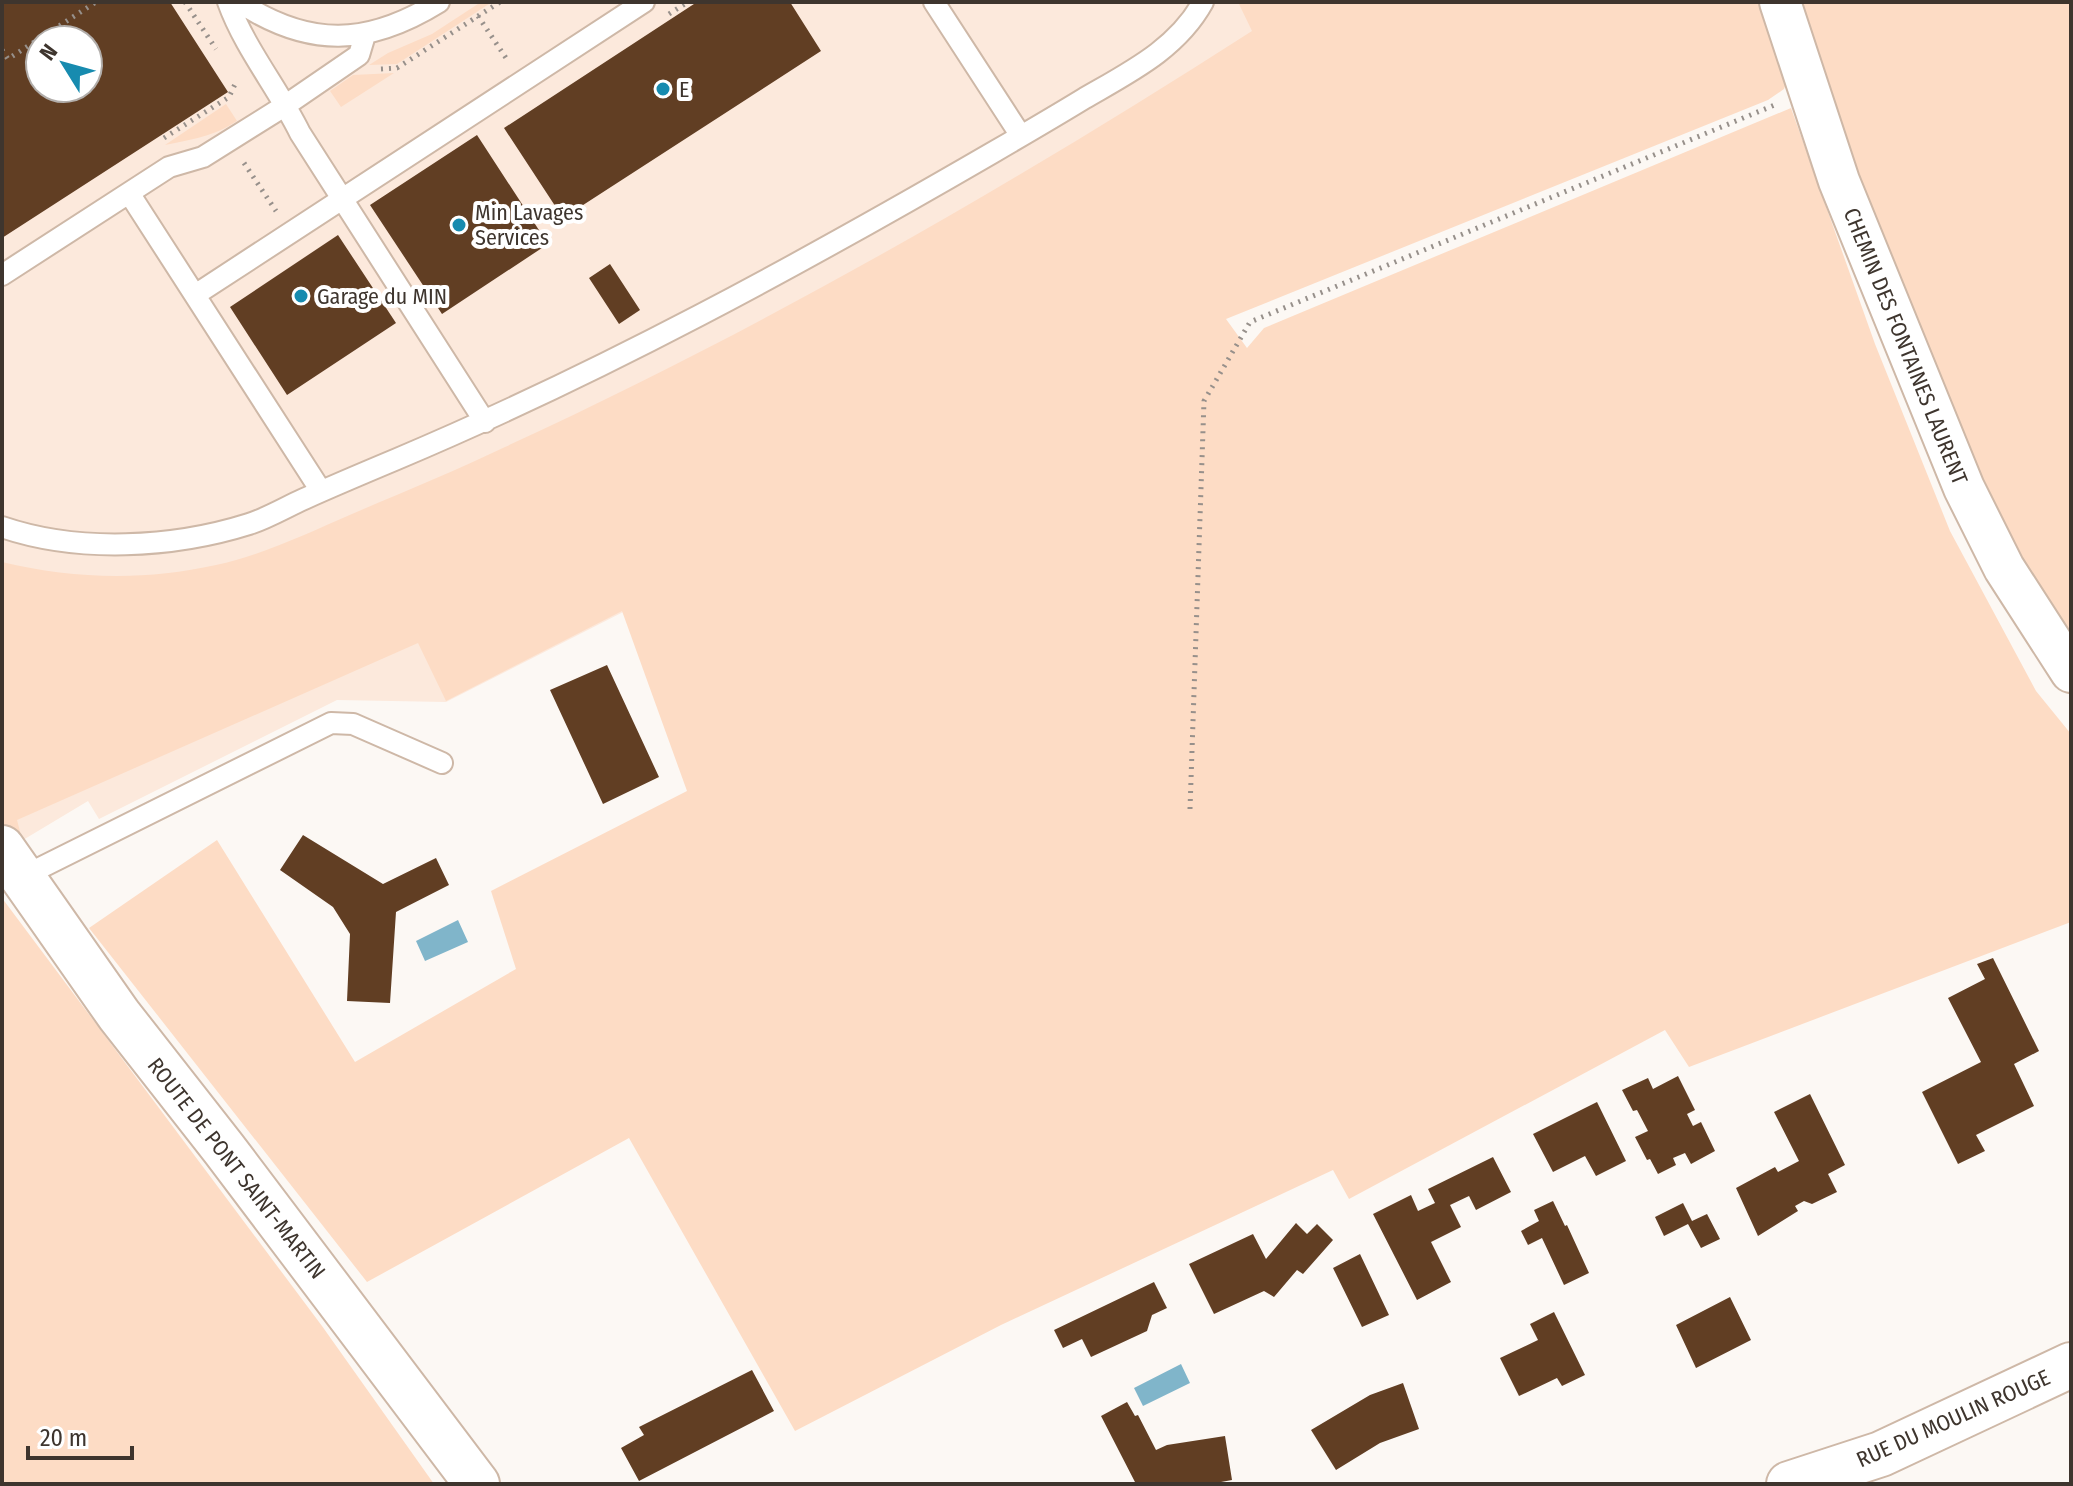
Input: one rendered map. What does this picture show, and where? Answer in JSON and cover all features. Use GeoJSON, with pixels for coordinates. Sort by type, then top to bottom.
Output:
{"type":"FeatureCollection","features":[{"type":"Feature","properties":{"kind":"main road","name":"ROUTE DE PONT SAINT-MARTIN"},"geometry":{"type":"LineString","coordinates":[[12,862],[119,1015],[477,1484]]}},
{"type":"Feature","properties":{"kind":"main road","name":"RUE DU MOULIN ROUGE"},"geometry":{"type":"LineString","coordinates":[[1789,1484],[1881,1454],[2071,1365]]}},
{"type":"Feature","properties":{"kind":"street","name":"CHEMIN DES FONTAINES LAURENT"},"geometry":{"type":"LineString","coordinates":[[1780,2],[1839,181],[1964,488],[2004,568],[2071,672]]}},
{"type":"Feature","properties":{"kind":"lane"},"geometry":{"type":"LineString","coordinates":[[228,2],[245,39],[300,133],[485,422]]}},
{"type":"Feature","properties":{"kind":"lane"},"geometry":{"type":"LineString","coordinates":[[239,2],[266,20],[297,30],[330,35],[365,35],[401,22],[439,2]]}},
{"type":"Feature","properties":{"kind":"lane"},"geometry":{"type":"LineString","coordinates":[[195,295],[644,2]]}},
{"type":"Feature","properties":{"kind":"lane"},"geometry":{"type":"LineString","coordinates":[[934,2],[1021,136]]}},
{"type":"Feature","properties":{"kind":"lane"},"geometry":{"type":"LineString","coordinates":[[2,527],[39,537],[119,543],[202,536],[251,523],[485,422],[755,287],[871,224],[1147,62],[1178,38],[1203,2]]}},
{"type":"Feature","properties":{"kind":"lane"},"geometry":{"type":"LineString","coordinates":[[2,275],[169,167],[203,157],[286,105],[359,55],[365,35]]}},
{"type":"Feature","properties":{"kind":"lane"},"geometry":{"type":"LineString","coordinates":[[129,193],[321,491]]}},
{"type":"Feature","properties":{"kind":"lane"},"geometry":{"type":"LineString","coordinates":[[12,862],[331,723],[353,724],[442,763]]}},
{"type":"Feature","properties":{"kind":"path"},"geometry":{"type":"LineString","coordinates":[[2,50],[8,59],[96,2]]}},
{"type":"Feature","properties":{"kind":"path"},"geometry":{"type":"LineString","coordinates":[[185,2],[223,60]]}},
{"type":"Feature","properties":{"kind":"path"},"geometry":{"type":"LineString","coordinates":[[374,69],[397,68],[500,2]]}},
{"type":"Feature","properties":{"kind":"path"},"geometry":{"type":"LineString","coordinates":[[478,16],[511,66]]}},
{"type":"Feature","properties":{"kind":"path"},"geometry":{"type":"LineString","coordinates":[[151,147],[229,97],[237,82],[230,71]]}},
{"type":"Feature","properties":{"kind":"path"},"geometry":{"type":"LineString","coordinates":[[1190,809],[1204,401],[1250,322],[1807,91]]}},
{"type":"Feature","properties":{"kind":"path"},"geometry":{"type":"LineString","coordinates":[[241,159],[281,219]]}},
{"type":"Feature","properties":{"kind":"shaded area"},"geometry":{"type":"Polygon","coordinates":[[[2,2],[1421,2],[1218,310],[446,702],[337,700],[99,819],[88,801],[3,852],[2,2]]]}},
{"type":"Feature","properties":{"kind":"shaded area"},"geometry":{"type":"Polygon","coordinates":[[[481,2],[492,2],[397,64],[369,65],[432,34],[481,2]]]}},
{"type":"Feature","properties":{"kind":"shaded area"},"geometry":{"type":"Polygon","coordinates":[[[1238,2],[1767,2],[1790,73],[1784,89],[1768,100],[1226,319],[1247,348],[1264,328],[1791,108],[1875,344],[1950,531],[2036,691],[2071,734],[2071,922],[1689,1067],[1665,1030],[1349,1199],[1333,1170],[1001,1325],[795,1431],[629,1138],[367,1282],[89,928],[217,840],[355,1062],[516,969],[491,891],[687,791],[622,611],[446,701],[418,643],[17,820],[22,839],[2,828],[2,562],[55,572],[109,576],[162,574],[216,565],[285,543],[467,464],[698,353],[886,252],[1071,144],[1252,31],[1238,2]]]}},
{"type":"Feature","properties":{"kind":"shaded area"},"geometry":{"type":"Polygon","coordinates":[[[1787,2],[2071,2],[2071,648],[1972,477],[1787,2]]]}},
{"type":"Feature","properties":{"kind":"shaded area"},"geometry":{"type":"Polygon","coordinates":[[[394,73],[341,107],[330,91],[353,75],[394,73]]]}},
{"type":"Feature","properties":{"kind":"shaded area"},"geometry":{"type":"Polygon","coordinates":[[[226,104],[237,121],[211,134],[165,145],[226,104]]]}},
{"type":"Feature","properties":{"kind":"shaded area"},"geometry":{"type":"Polygon","coordinates":[[[2,898],[322,1326],[434,1484],[2,1484],[2,898]]]}},
{"type":"Feature","properties":{"kind":"water"},"geometry":{"type":"Polygon","coordinates":[[[458,920],[468,942],[425,961],[416,941],[458,920]]]}},
{"type":"Feature","properties":{"kind":"water"},"geometry":{"type":"Polygon","coordinates":[[[1181,1364],[1190,1383],[1143,1406],[1134,1388],[1181,1364]]]}},
{"type":"Feature","properties":{"kind":"building"},"geometry":{"type":"Polygon","coordinates":[[[2,2],[170,2],[228,92],[2,238],[2,2]]]}},
{"type":"Feature","properties":{"kind":"building","name":"E"},"geometry":{"type":"Polygon","coordinates":[[[697,2],[790,2],[821,51],[563,218],[504,128],[697,2]]]}},
{"type":"Feature","properties":{"kind":"building","name":"Min Lavages Services"},"geometry":{"type":"Polygon","coordinates":[[[477,135],[548,244],[442,314],[370,205],[477,135]]]}},
{"type":"Feature","properties":{"kind":"building"},"geometry":{"type":"Polygon","coordinates":[[[338,235],[396,323],[287,395],[230,307],[338,235]]]}},
{"type":"Feature","properties":{"kind":"building"},"geometry":{"type":"Polygon","coordinates":[[[610,264],[640,310],[619,324],[589,278],[610,264]]]}},
{"type":"Feature","properties":{"kind":"building"},"geometry":{"type":"Polygon","coordinates":[[[607,665],[659,777],[603,804],[550,690],[607,665]]]}},
{"type":"Feature","properties":{"kind":"building"},"geometry":{"type":"Polygon","coordinates":[[[303,835],[383,884],[436,858],[449,885],[396,912],[390,1003],[347,1001],[350,934],[333,907],[280,870],[303,835]]]}},
{"type":"Feature","properties":{"kind":"building"},"geometry":{"type":"Polygon","coordinates":[[[1993,958],[2039,1051],[2014,1064],[2034,1106],[1976,1135],[1985,1151],[1958,1164],[1922,1092],[1981,1062],[1948,998],[1985,979],[1977,964],[1993,958]]]}},
{"type":"Feature","properties":{"kind":"building"},"geometry":{"type":"Polygon","coordinates":[[[1678,1076],[1695,1110],[1687,1114],[1693,1126],[1701,1122],[1715,1151],[1691,1164],[1685,1153],[1673,1158],[1676,1165],[1658,1174],[1635,1137],[1648,1131],[1622,1090],[1648,1078],[1653,1089],[1678,1076]]]}},
{"type":"Feature","properties":{"kind":"building"},"geometry":{"type":"Polygon","coordinates":[[[1810,1094],[1845,1165],[1828,1174],[1837,1192],[1812,1204],[1804,1201],[1795,1206],[1798,1211],[1758,1236],[1736,1188],[1775,1167],[1778,1172],[1799,1161],[1774,1112],[1810,1094]]]}},
{"type":"Feature","properties":{"kind":"building"},"geometry":{"type":"Polygon","coordinates":[[[1597,1102],[1626,1161],[1596,1176],[1585,1156],[1553,1172],[1533,1134],[1597,1102]]]}},
{"type":"Feature","properties":{"kind":"building"},"geometry":{"type":"Polygon","coordinates":[[[1493,1157],[1511,1192],[1476,1210],[1469,1196],[1450,1205],[1461,1227],[1431,1242],[1451,1282],[1417,1300],[1373,1214],[1411,1195],[1418,1211],[1435,1203],[1428,1189],[1493,1157]]]}},
{"type":"Feature","properties":{"kind":"building"},"geometry":{"type":"Polygon","coordinates":[[[1553,1201],[1589,1273],[1564,1285],[1542,1238],[1528,1245],[1521,1231],[1539,1221],[1534,1210],[1553,1201]]]}},
{"type":"Feature","properties":{"kind":"building"},"geometry":{"type":"Polygon","coordinates":[[[1683,1203],[1692,1221],[1707,1214],[1720,1239],[1701,1248],[1688,1224],[1664,1236],[1655,1217],[1683,1203]]]}},
{"type":"Feature","properties":{"kind":"building"},"geometry":{"type":"Polygon","coordinates":[[[1296,1223],[1307,1234],[1317,1224],[1333,1240],[1303,1274],[1297,1270],[1274,1297],[1264,1291],[1214,1314],[1189,1264],[1253,1234],[1266,1259],[1296,1223]]]}},
{"type":"Feature","properties":{"kind":"building"},"geometry":{"type":"Polygon","coordinates":[[[1360,1254],[1389,1315],[1362,1327],[1333,1268],[1360,1254]]]}},
{"type":"Feature","properties":{"kind":"building"},"geometry":{"type":"Polygon","coordinates":[[[1154,1282],[1167,1308],[1152,1315],[1147,1331],[1091,1357],[1082,1339],[1063,1348],[1054,1330],[1154,1282]]]}},
{"type":"Feature","properties":{"kind":"building"},"geometry":{"type":"Polygon","coordinates":[[[1730,1297],[1751,1340],[1696,1368],[1676,1325],[1730,1297]]]}},
{"type":"Feature","properties":{"kind":"building"},"geometry":{"type":"Polygon","coordinates":[[[1554,1312],[1585,1375],[1562,1386],[1557,1378],[1519,1396],[1500,1358],[1538,1340],[1530,1324],[1554,1312]]]}},
{"type":"Feature","properties":{"kind":"building"},"geometry":{"type":"Polygon","coordinates":[[[752,1370],[774,1411],[639,1481],[621,1448],[644,1435],[639,1427],[752,1370]]]}},
{"type":"Feature","properties":{"kind":"building"},"geometry":{"type":"Polygon","coordinates":[[[1403,1383],[1419,1429],[1380,1443],[1336,1470],[1311,1430],[1370,1395],[1403,1383]]]}},
{"type":"Feature","properties":{"kind":"building"},"geometry":{"type":"Polygon","coordinates":[[[1127,1402],[1135,1416],[1138,1415],[1156,1450],[1167,1445],[1225,1436],[1232,1480],[1210,1484],[1136,1484],[1101,1416],[1127,1402]]]}},
{"type":"Feature","properties":{"kind":"place","name":"E"},"geometry":{"type":"Point","coordinates":[663,89]}},
{"type":"Feature","properties":{"kind":"place","name":"Min Lavages Services"},"geometry":{"type":"Point","coordinates":[459,225]}},
{"type":"Feature","properties":{"kind":"place","name":"Garage du MIN"},"geometry":{"type":"Point","coordinates":[301,296]}}]}
